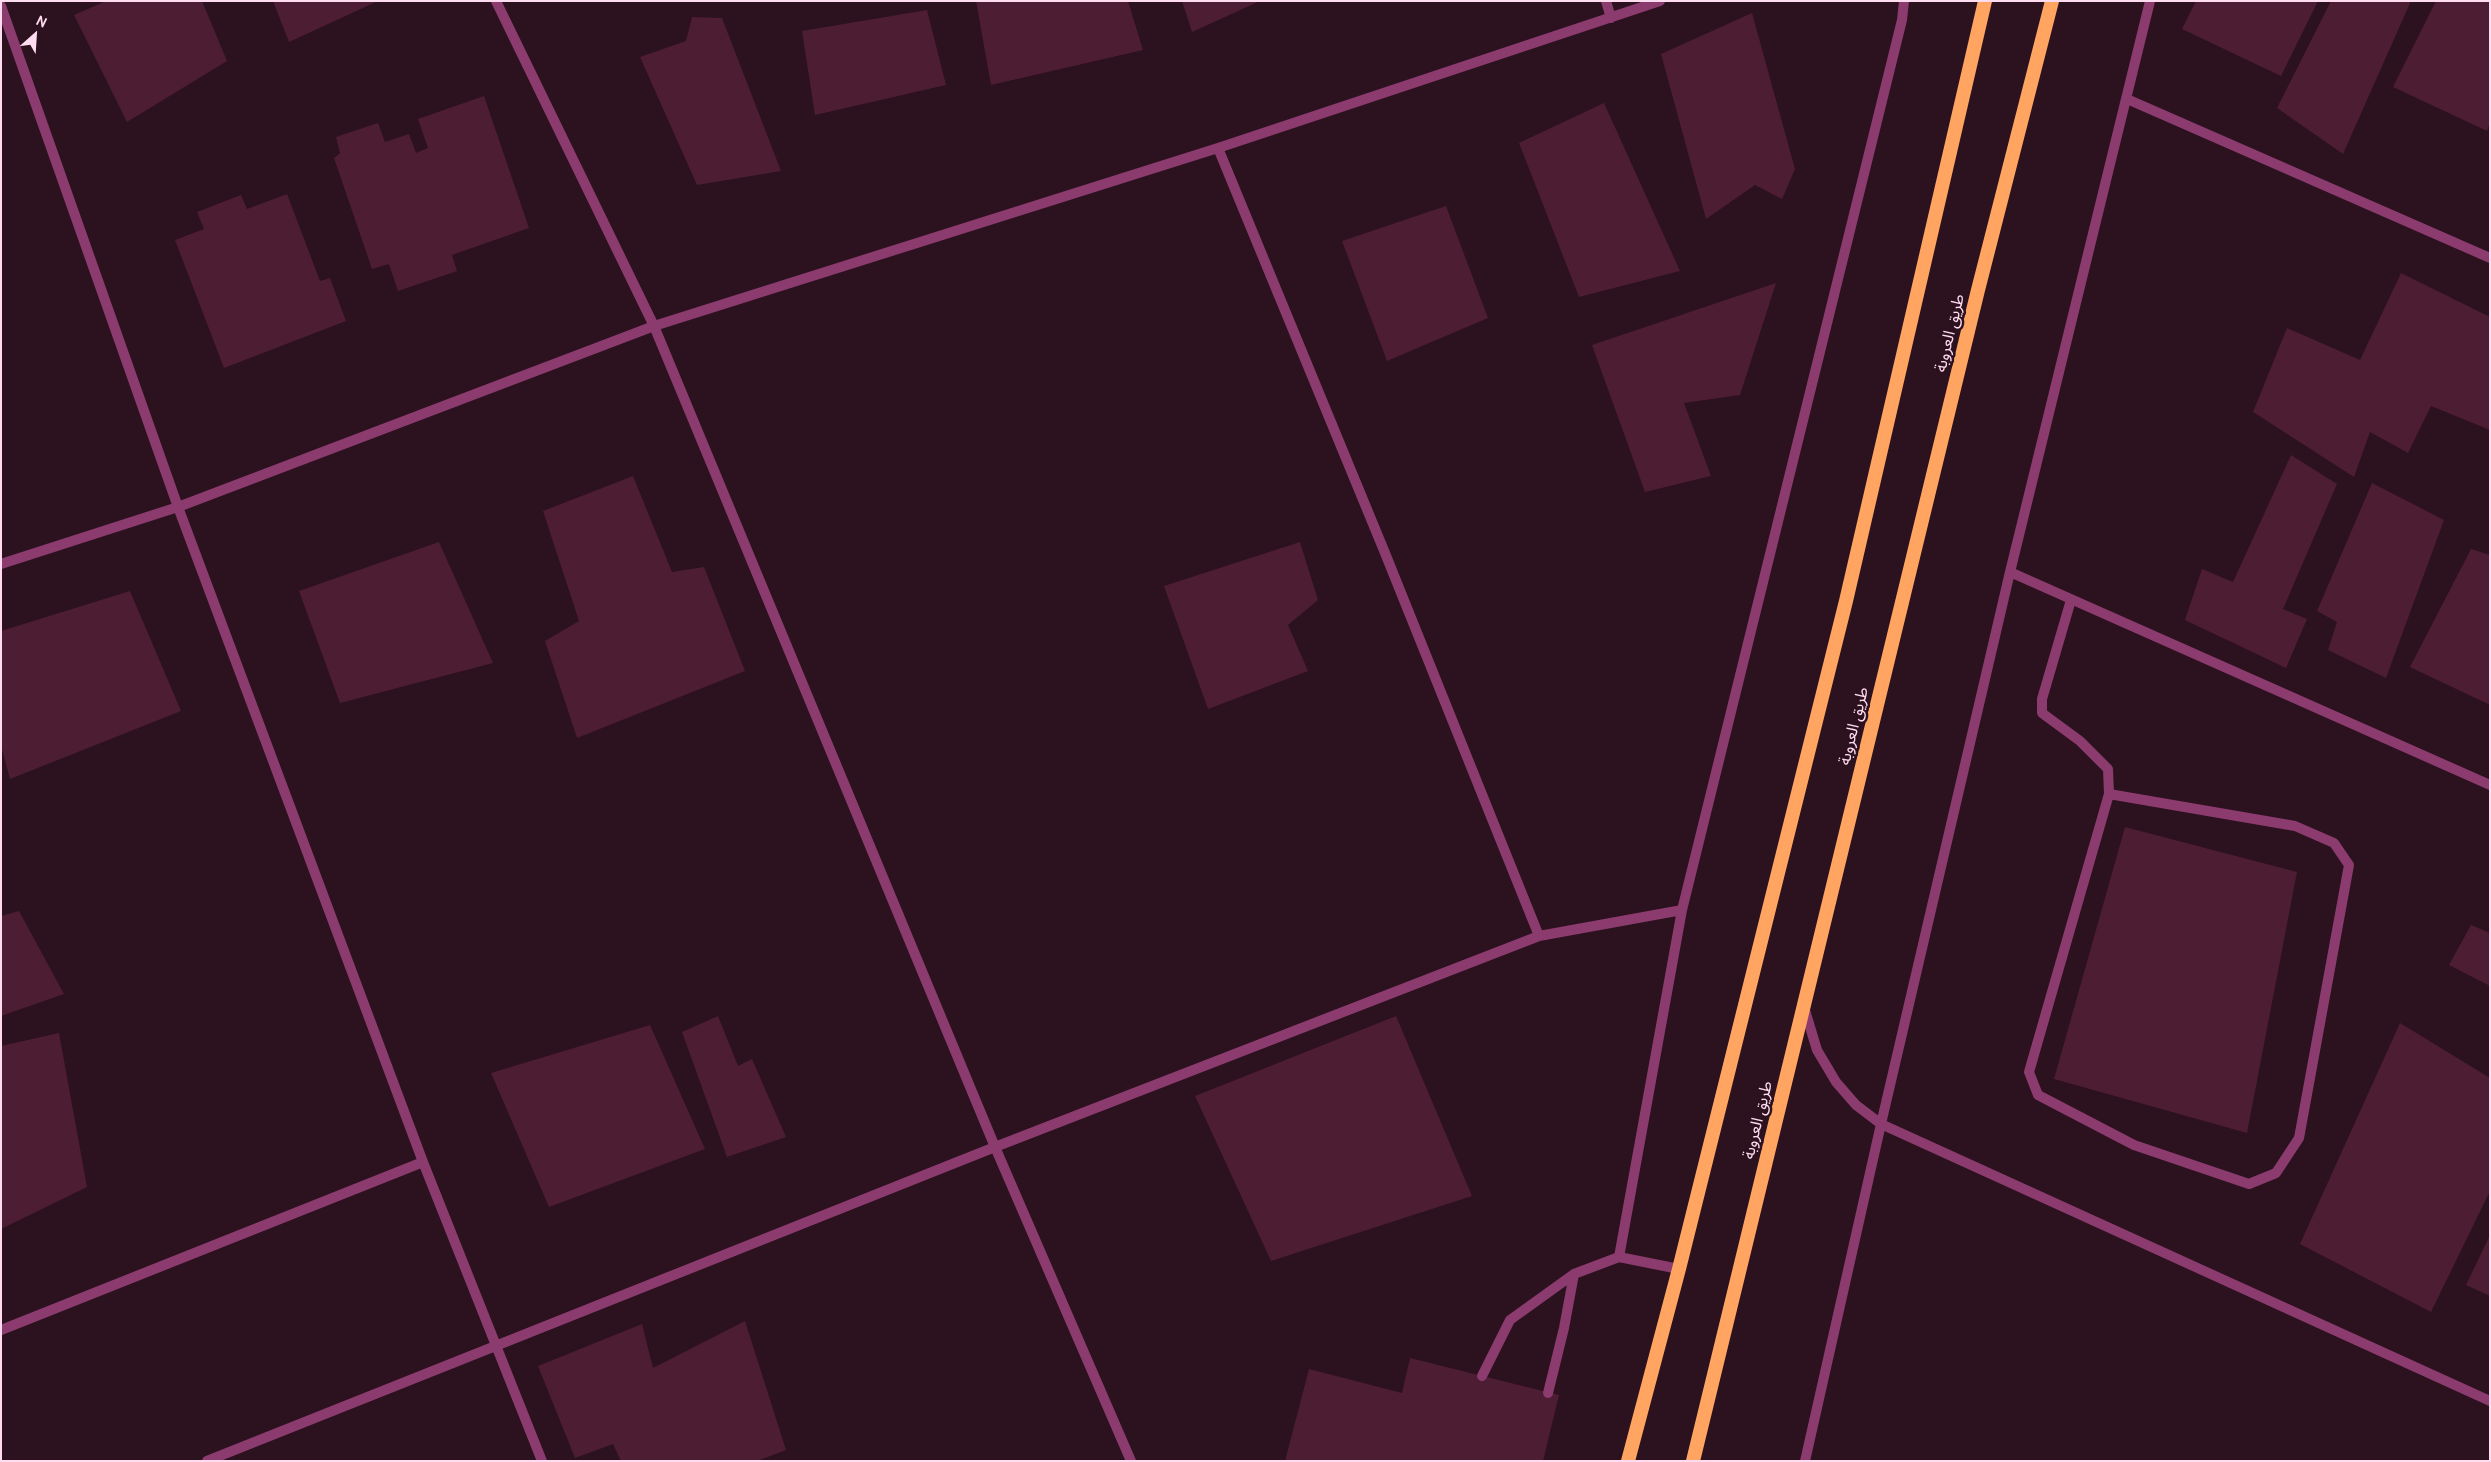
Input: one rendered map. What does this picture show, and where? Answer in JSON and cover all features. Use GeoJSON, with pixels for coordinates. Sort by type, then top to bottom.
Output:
{"type":"FeatureCollection","features":[{"type":"Feature","properties":{"kind":"highway"},"geometry":{"type":"LineString","coordinates":[[1628,1461],[1846,601],[1985,1]]}},
{"type":"Feature","properties":{"kind":"highway","name":"طريق العروبة"},"geometry":{"type":"LineString","coordinates":[[1693,1461],[1978,290],[2052,1]]}},
{"type":"Feature","properties":{"kind":"street"},"geometry":{"type":"LineString","coordinates":[[496,1],[654,326],[995,1147],[1130,1461]]}},
{"type":"Feature","properties":{"kind":"street"},"geometry":{"type":"LineString","coordinates":[[1606,1],[1611,18]]}},
{"type":"Feature","properties":{"kind":"street"},"geometry":{"type":"LineString","coordinates":[[1,564],[178,507],[654,326],[1218,148],[1660,1]]}},
{"type":"Feature","properties":{"kind":"street"},"geometry":{"type":"LineString","coordinates":[[1619,1257],[1682,910],[1902,20],[1904,1]]}},
{"type":"Feature","properties":{"kind":"street"},"geometry":{"type":"LineString","coordinates":[[1805,1461],[1881,1124],[2010,572],[2150,1]]}},
{"type":"Feature","properties":{"kind":"street"},"geometry":{"type":"LineString","coordinates":[[1,6],[178,507],[424,1162],[542,1461]]}},
{"type":"Feature","properties":{"kind":"street"},"geometry":{"type":"LineString","coordinates":[[2127,99],[2490,258]]}},
{"type":"Feature","properties":{"kind":"street"},"geometry":{"type":"LineString","coordinates":[[1218,148],[1389,562],[1539,936]]}},
{"type":"Feature","properties":{"kind":"street"},"geometry":{"type":"LineString","coordinates":[[2010,572],[2490,785]]}},
{"type":"Feature","properties":{"kind":"street"},"geometry":{"type":"LineString","coordinates":[[2071,600],[2042,700],[2042,713],[2080,741],[2108,768],[2109,794],[2029,1072],[2038,1094],[2134,1145],[2249,1184],[2276,1173],[2299,1138],[2349,865],[2334,843],[2295,826],[2109,794]]}},
{"type":"Feature","properties":{"kind":"street"},"geometry":{"type":"LineString","coordinates":[[208,1461],[995,1147],[1252,1049],[1539,936],[1682,910]]}},
{"type":"Feature","properties":{"kind":"street"},"geometry":{"type":"LineString","coordinates":[[1804,1006],[1816,1050],[1836,1082],[1856,1105],[1881,1124],[2490,1401]]}},
{"type":"Feature","properties":{"kind":"street"},"geometry":{"type":"LineString","coordinates":[[1,1330],[424,1162]]}},
{"type":"Feature","properties":{"kind":"street"},"geometry":{"type":"LineString","coordinates":[[1482,1376],[1510,1320],[1574,1274],[1619,1257],[1678,1269]]}},
{"type":"Feature","properties":{"kind":"street"},"geometry":{"type":"LineString","coordinates":[[1548,1393],[1564,1328],[1574,1274]]}},
{"type":"Feature","properties":{"kind":"building"},"geometry":{"type":"Polygon","coordinates":[[[106,1],[202,1],[227,61],[127,122],[74,15],[106,1]]]}},
{"type":"Feature","properties":{"kind":"building"},"geometry":{"type":"Polygon","coordinates":[[[273,1],[378,1],[289,42],[273,1]]]}},
{"type":"Feature","properties":{"kind":"building"},"geometry":{"type":"Polygon","coordinates":[[[976,1],[1128,1],[1143,50],[991,85],[976,1]]]}},
{"type":"Feature","properties":{"kind":"building"},"geometry":{"type":"Polygon","coordinates":[[[1182,1],[1260,1],[1192,32],[1182,1]]]}},
{"type":"Feature","properties":{"kind":"building"},"geometry":{"type":"Polygon","coordinates":[[[2196,1],[2318,1],[2281,76],[2182,29],[2196,1]]]}},
{"type":"Feature","properties":{"kind":"building"},"geometry":{"type":"Polygon","coordinates":[[[2331,1],[2411,1],[2343,154],[2277,108],[2331,1]]]}},
{"type":"Feature","properties":{"kind":"building"},"geometry":{"type":"Polygon","coordinates":[[[2436,1],[2490,1],[2490,122],[2487,131],[2393,87],[2436,1]]]}},
{"type":"Feature","properties":{"kind":"building"},"geometry":{"type":"Polygon","coordinates":[[[927,10],[946,85],[815,115],[802,31],[927,10]]]}},
{"type":"Feature","properties":{"kind":"building"},"geometry":{"type":"Polygon","coordinates":[[[1752,13],[1795,169],[1782,199],[1755,185],[1706,219],[1661,54],[1752,13]]]}},
{"type":"Feature","properties":{"kind":"building"},"geometry":{"type":"Polygon","coordinates":[[[692,17],[722,18],[781,171],[697,185],[640,57],[686,41],[692,17]]]}},
{"type":"Feature","properties":{"kind":"building"},"geometry":{"type":"Polygon","coordinates":[[[484,96],[529,228],[452,255],[457,271],[398,291],[389,264],[372,269],[334,158],[340,153],[336,137],[378,123],[385,142],[409,134],[416,153],[428,148],[418,119],[484,96]]]}},
{"type":"Feature","properties":{"kind":"building"},"geometry":{"type":"Polygon","coordinates":[[[1604,103],[1680,271],[1579,297],[1519,143],[1604,103]]]}},
{"type":"Feature","properties":{"kind":"building"},"geometry":{"type":"Polygon","coordinates":[[[287,194],[320,281],[330,278],[346,321],[224,368],[175,240],[204,229],[197,212],[241,195],[247,209],[287,194]]]}},
{"type":"Feature","properties":{"kind":"building"},"geometry":{"type":"Polygon","coordinates":[[[1446,206],[1488,318],[1387,361],[1342,241],[1446,206]]]}},
{"type":"Feature","properties":{"kind":"building"},"geometry":{"type":"Polygon","coordinates":[[[2401,273],[2490,317],[2490,430],[2431,406],[2408,453],[2370,432],[2354,477],[2253,412],[2287,328],[2360,360],[2401,273]]]}},
{"type":"Feature","properties":{"kind":"building"},"geometry":{"type":"Polygon","coordinates":[[[1776,283],[1740,395],[1684,403],[1711,476],[1645,492],[1592,345],[1776,283]]]}},
{"type":"Feature","properties":{"kind":"building"},"geometry":{"type":"Polygon","coordinates":[[[2291,455],[2337,484],[2283,609],[2307,619],[2286,668],[2185,620],[2202,569],[2233,582],[2291,455]]]}},
{"type":"Feature","properties":{"kind":"building"},"geometry":{"type":"Polygon","coordinates":[[[633,476],[672,572],[704,567],[745,671],[577,738],[545,641],[579,621],[543,511],[633,476]]]}},
{"type":"Feature","properties":{"kind":"building"},"geometry":{"type":"Polygon","coordinates":[[[2372,483],[2444,520],[2386,678],[2328,650],[2337,622],[2317,611],[2372,483]]]}},
{"type":"Feature","properties":{"kind":"building"},"geometry":{"type":"Polygon","coordinates":[[[439,542],[493,663],[340,703],[299,591],[439,542]]]}},
{"type":"Feature","properties":{"kind":"building"},"geometry":{"type":"Polygon","coordinates":[[[1300,542],[1318,600],[1288,625],[1308,671],[1208,709],[1164,586],[1300,542]]]}},
{"type":"Feature","properties":{"kind":"building"},"geometry":{"type":"Polygon","coordinates":[[[2471,549],[2490,555],[2490,705],[2410,667],[2471,549]]]}},
{"type":"Feature","properties":{"kind":"building"},"geometry":{"type":"Polygon","coordinates":[[[130,591],[181,711],[10,779],[1,746],[1,631],[130,591]]]}},
{"type":"Feature","properties":{"kind":"building"},"geometry":{"type":"Polygon","coordinates":[[[2125,827],[2297,872],[2247,1133],[2054,1079],[2125,827]]]}},
{"type":"Feature","properties":{"kind":"building"},"geometry":{"type":"Polygon","coordinates":[[[19,911],[64,994],[1,1016],[1,916],[19,911]]]}},
{"type":"Feature","properties":{"kind":"building"},"geometry":{"type":"Polygon","coordinates":[[[2471,925],[2490,933],[2490,986],[2449,965],[2471,925]]]}},
{"type":"Feature","properties":{"kind":"building"},"geometry":{"type":"Polygon","coordinates":[[[718,1016],[738,1066],[752,1059],[786,1137],[727,1157],[682,1032],[718,1016]]]}},
{"type":"Feature","properties":{"kind":"building"},"geometry":{"type":"Polygon","coordinates":[[[1396,1016],[1472,1196],[1271,1261],[1195,1096],[1396,1016]]]}},
{"type":"Feature","properties":{"kind":"building"},"geometry":{"type":"Polygon","coordinates":[[[2400,1023],[2490,1078],[2490,1191],[2431,1312],[2300,1244],[2400,1023]]]}},
{"type":"Feature","properties":{"kind":"building"},"geometry":{"type":"Polygon","coordinates":[[[650,1025],[705,1149],[549,1207],[491,1073],[650,1025]]]}},
{"type":"Feature","properties":{"kind":"building"},"geometry":{"type":"Polygon","coordinates":[[[59,1033],[87,1187],[1,1229],[1,1046],[59,1033]]]}},
{"type":"Feature","properties":{"kind":"building"},"geometry":{"type":"Polygon","coordinates":[[[2490,1235],[2490,1296],[2466,1285],[2490,1235]]]}},
{"type":"Feature","properties":{"kind":"building"},"geometry":{"type":"Polygon","coordinates":[[[745,1321],[786,1450],[757,1461],[621,1461],[613,1444],[575,1458],[538,1366],[642,1324],[653,1368],[745,1321]]]}},
{"type":"Feature","properties":{"kind":"building"},"geometry":{"type":"Polygon","coordinates":[[[1410,1358],[1559,1395],[1543,1461],[1285,1461],[1309,1369],[1402,1393],[1410,1358]]]}}]}
